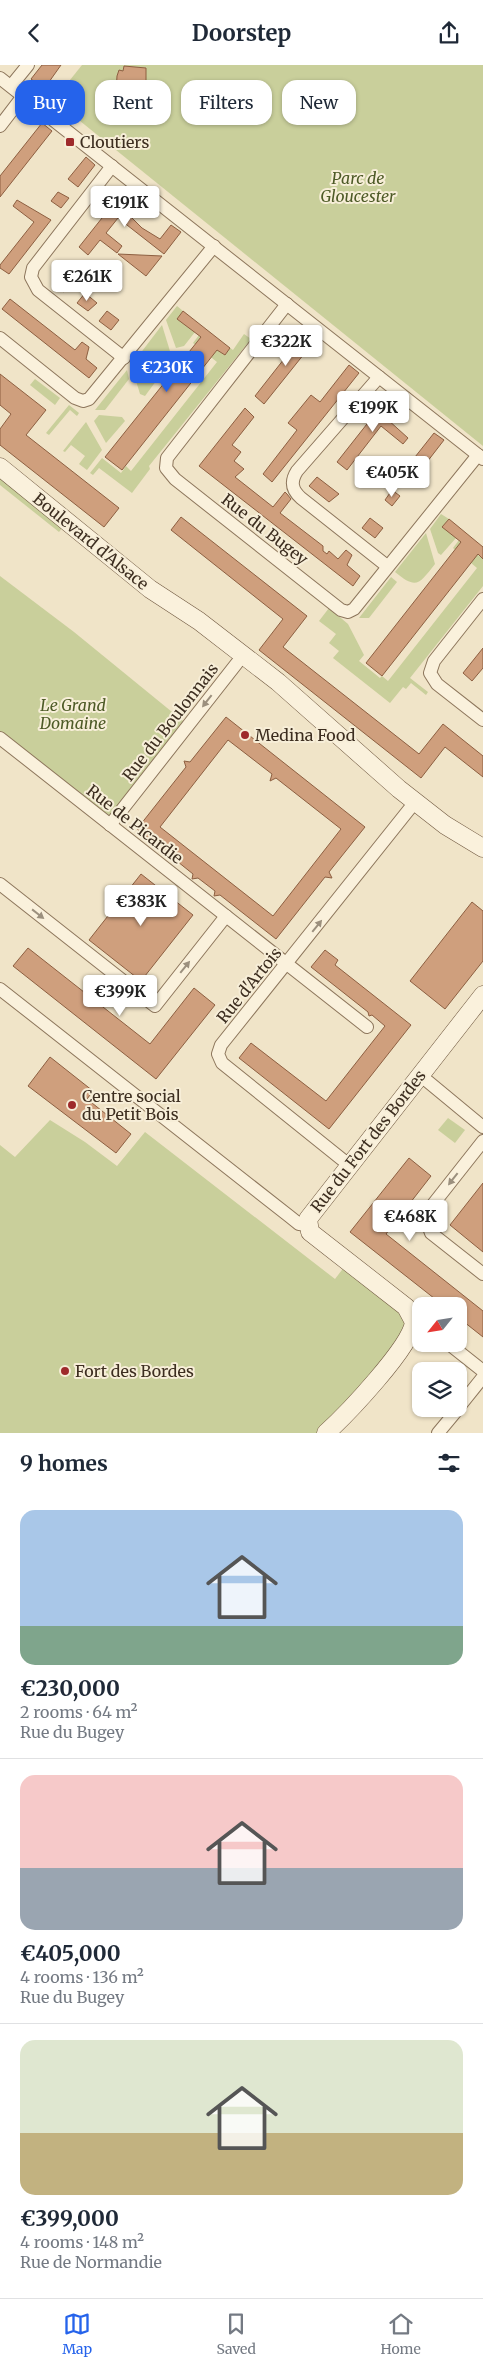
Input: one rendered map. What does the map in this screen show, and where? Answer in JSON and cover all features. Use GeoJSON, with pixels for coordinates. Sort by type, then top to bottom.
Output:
{"type":"FeatureCollection","features":[{"type":"Feature","properties":{"kind":"street"},"geometry":{"type":"LineString","coordinates":[[11,86],[28,65]]}},
{"type":"Feature","properties":{"kind":"street"},"geometry":{"type":"LineString","coordinates":[[0,77],[15,89]]}},
{"type":"Feature","properties":{"kind":"street"},"geometry":{"type":"LineString","coordinates":[[0,126],[15,106]]}},
{"type":"Feature","properties":{"kind":"street"},"geometry":{"type":"LineString","coordinates":[[59,125],[480,457]]}},
{"type":"Feature","properties":{"kind":"street"},"geometry":{"type":"LineString","coordinates":[[112,167],[33,268],[30,277],[38,290],[124,358]]}},
{"type":"Feature","properties":{"kind":"street"},"geometry":{"type":"LineString","coordinates":[[0,338],[75,398],[82,401],[93,396],[214,246]]}},
{"type":"Feature","properties":{"kind":"street","name":"Rue du Bugey"},"geometry":{"type":"LineString","coordinates":[[287,304],[169,455],[165,462],[166,469],[175,479],[344,611],[354,609],[387,566],[480,457]]}},
{"type":"Feature","properties":{"kind":"street"},"geometry":{"type":"LineString","coordinates":[[379,377],[297,471],[292,483],[294,491],[301,499],[387,566]]}},
{"type":"Feature","properties":{"kind":"street","name":"Boulevard d'Alsace"},"geometry":{"type":"LineString","coordinates":[[0,467],[75,530],[150,589],[278,682],[445,825],[483,848]]}},
{"type":"Feature","properties":{"kind":"street"},"geometry":{"type":"LineString","coordinates":[[483,599],[434,661],[430,673],[436,684],[483,721]]}},
{"type":"Feature","properties":{"kind":"street","name":"Boulevard d'Alsace"},"geometry":{"type":"LineString","coordinates":[[184,612],[209,641],[270,689],[310,711]]}},
{"type":"Feature","properties":{"kind":"street","name":"Rue du Boulonnais"},"geometry":{"type":"LineString","coordinates":[[110,825],[237,663]]}},
{"type":"Feature","properties":{"kind":"street","name":"Rue de Picardie"},"geometry":{"type":"LineString","coordinates":[[0,738],[367,1027]]}},
{"type":"Feature","properties":{"kind":"street","name":"Rue d'Artois"},"geometry":{"type":"LineString","coordinates":[[349,1165],[222,1063],[219,1059],[221,1045],[415,801]]}},
{"type":"Feature","properties":{"kind":"street"},"geometry":{"type":"LineString","coordinates":[[0,884],[155,1006],[226,916]]}},
{"type":"Feature","properties":{"kind":"street"},"geometry":{"type":"LineString","coordinates":[[0,989],[299,1224],[308,1225]]}},
{"type":"Feature","properties":{"kind":"street","name":"Rue du Fort des Bordes"},"geometry":{"type":"LineString","coordinates":[[412,1314],[406,1307],[310,1232],[308,1219],[483,995]]}},
{"type":"Feature","properties":{"kind":"street"},"geometry":{"type":"LineString","coordinates":[[420,1075],[483,1127]]}},
{"type":"Feature","properties":{"kind":"street"},"geometry":{"type":"LineString","coordinates":[[483,1141],[427,1212],[426,1222],[431,1233],[483,1274]]}},
{"type":"Feature","properties":{"kind":"street","name":"Rue du Fort des Bordes"},"geometry":{"type":"LineString","coordinates":[[326,1433],[359,1401],[412,1332]]}},
{"type":"Feature","properties":{"kind":"street"},"geometry":{"type":"LineString","coordinates":[[460,1353],[483,1371]]}},
{"type":"Feature","properties":{"kind":"street"},"geometry":{"type":"LineString","coordinates":[[467,1397],[483,1377]]}},
{"type":"Feature","properties":{"kind":"street"},"geometry":{"type":"LineString","coordinates":[[438,1433],[451,1417]]}},
{"type":"Feature","properties":{"kind":"green space","name":"Parc de Gloucester"},"geometry":{"type":"Polygon","coordinates":[[[82,65],[483,65],[483,446],[85,125],[85,80],[70,80],[82,65]]]}},
{"type":"Feature","properties":{"kind":"green space"},"geometry":{"type":"Polygon","coordinates":[[[177,306],[183,311],[178,319],[195,332],[184,346],[176,348],[166,320],[177,306]]]}},
{"type":"Feature","properties":{"kind":"green space"},"geometry":{"type":"Polygon","coordinates":[[[162,325],[173,361],[166,366],[133,363],[162,325]]]}},
{"type":"Feature","properties":{"kind":"green space"},"geometry":{"type":"Polygon","coordinates":[[[244,334],[251,339],[149,466],[150,469],[132,493],[99,468],[93,475],[90,473],[102,458],[121,473],[126,466],[131,471],[217,362],[193,343],[199,335],[225,355],[230,348],[233,350],[244,334]]]}},
{"type":"Feature","properties":{"kind":"green space"},"geometry":{"type":"Polygon","coordinates":[[[136,368],[159,370],[162,373],[145,396],[140,394],[133,371],[136,368]]]}},
{"type":"Feature","properties":{"kind":"green space"},"geometry":{"type":"Polygon","coordinates":[[[127,370],[129,379],[105,410],[95,410],[127,370]]]}},
{"type":"Feature","properties":{"kind":"green space"},"geometry":{"type":"Polygon","coordinates":[[[35,379],[60,398],[55,405],[30,385],[35,379]]]}},
{"type":"Feature","properties":{"kind":"green space"},"geometry":{"type":"Polygon","coordinates":[[[69,405],[79,413],[77,416],[70,410],[49,435],[46,433],[69,405]]]}},
{"type":"Feature","properties":{"kind":"green space"},"geometry":{"type":"Polygon","coordinates":[[[99,415],[122,417],[125,421],[106,443],[94,421],[99,415]]]}},
{"type":"Feature","properties":{"kind":"green space"},"geometry":{"type":"Polygon","coordinates":[[[86,422],[102,450],[87,470],[79,464],[85,456],[71,445],[65,452],[63,451],[86,422]]]}},
{"type":"Feature","properties":{"kind":"green space"},"geometry":{"type":"Polygon","coordinates":[[[0,474],[63,527],[59,532],[0,485],[0,474]]]}},
{"type":"Feature","properties":{"kind":"green space"},"geometry":{"type":"Polygon","coordinates":[[[441,514],[449,519],[443,527],[456,538],[441,555],[438,553],[430,529],[441,514]]]}},
{"type":"Feature","properties":{"kind":"green space"},"geometry":{"type":"Polygon","coordinates":[[[426,533],[435,564],[421,580],[413,583],[395,572],[426,533]]]}},
{"type":"Feature","properties":{"kind":"green space"},"geometry":{"type":"Polygon","coordinates":[[[459,540],[483,559],[483,586],[410,678],[428,692],[426,695],[411,683],[406,689],[403,687],[390,703],[333,658],[339,651],[329,643],[336,634],[319,621],[329,608],[348,624],[364,655],[359,661],[380,678],[382,676],[388,681],[477,568],[453,548],[459,540]]]}},
{"type":"Feature","properties":{"kind":"green space","name":"Le Grand Domaine"},"geometry":{"type":"Polygon","coordinates":[[[0,576],[74,632],[188,725],[110,825],[0,738],[0,576]]]}},
{"type":"Feature","properties":{"kind":"green space"},"geometry":{"type":"Polygon","coordinates":[[[391,577],[397,582],[369,618],[359,618],[391,577]]]}},
{"type":"Feature","properties":{"kind":"green space"},"geometry":{"type":"Polygon","coordinates":[[[448,1118],[465,1130],[455,1143],[438,1130],[448,1118]]]}},
{"type":"Feature","properties":{"kind":"green space"},"geometry":{"type":"Polygon","coordinates":[[[50,1120],[85,1142],[117,1166],[145,1132],[335,1279],[348,1262],[412,1320],[412,1325],[326,1433],[0,1433],[0,1145],[15,1157],[50,1120]]]}},
{"type":"Feature","properties":{"kind":"building"},"geometry":{"type":"Polygon","coordinates":[[[42,65],[61,65],[50,80],[31,79],[42,65]]]}},
{"type":"Feature","properties":{"kind":"building"},"geometry":{"type":"Polygon","coordinates":[[[124,66],[146,68],[146,80],[117,80],[119,70],[123,71],[124,66]]]}},
{"type":"Feature","properties":{"kind":"building"},"geometry":{"type":"Polygon","coordinates":[[[40,125],[44,125],[52,131],[0,197],[0,176],[40,125]]]}},
{"type":"Feature","properties":{"kind":"building"},"geometry":{"type":"Polygon","coordinates":[[[86,157],[95,165],[78,187],[68,179],[86,157]]]}},
{"type":"Feature","properties":{"kind":"building"},"geometry":{"type":"Polygon","coordinates":[[[125,189],[135,196],[126,208],[134,214],[131,217],[142,228],[160,239],[171,225],[181,232],[164,254],[118,218],[106,233],[122,246],[117,253],[100,240],[88,255],[79,247],[125,189]]]}},
{"type":"Feature","properties":{"kind":"building"},"geometry":{"type":"Polygon","coordinates":[[[58,192],[69,198],[61,208],[51,201],[58,192]]]}},
{"type":"Feature","properties":{"kind":"building"},"geometry":{"type":"Polygon","coordinates":[[[17,200],[51,220],[9,274],[0,268],[0,265],[34,222],[13,206],[17,200]]]}},
{"type":"Feature","properties":{"kind":"building"},"geometry":{"type":"Polygon","coordinates":[[[118,254],[162,256],[146,276],[118,254]]]}},
{"type":"Feature","properties":{"kind":"building"},"geometry":{"type":"Polygon","coordinates":[[[64,276],[72,283],[64,292],[56,286],[64,276]]]}},
{"type":"Feature","properties":{"kind":"building"},"geometry":{"type":"Polygon","coordinates":[[[85,293],[97,303],[88,311],[77,303],[85,293]]]}},
{"type":"Feature","properties":{"kind":"building"},"geometry":{"type":"Polygon","coordinates":[[[10,299],[75,350],[82,342],[89,347],[86,359],[97,368],[89,378],[2,309],[10,299]]]}},
{"type":"Feature","properties":{"kind":"building"},"geometry":{"type":"Polygon","coordinates":[[[107,311],[119,320],[111,330],[99,321],[107,311]]]}},
{"type":"Feature","properties":{"kind":"building"},"geometry":{"type":"Polygon","coordinates":[[[183,311],[230,348],[225,355],[217,350],[122,470],[105,457],[201,337],[177,319],[183,311]]]}},
{"type":"Feature","properties":{"kind":"building"},"geometry":{"type":"Polygon","coordinates":[[[306,331],[316,339],[264,404],[255,396],[306,331]]]}},
{"type":"Feature","properties":{"kind":"building"},"geometry":{"type":"Polygon","coordinates":[[[349,365],[359,373],[272,482],[263,474],[297,430],[288,423],[311,395],[320,402],[349,365]]]}},
{"type":"Feature","properties":{"kind":"building"},"geometry":{"type":"Polygon","coordinates":[[[0,374],[46,410],[26,435],[119,508],[104,527],[0,445],[0,429],[11,414],[0,405],[0,374]]]}},
{"type":"Feature","properties":{"kind":"building"},"geometry":{"type":"Polygon","coordinates":[[[389,396],[398,404],[387,419],[408,438],[403,444],[381,426],[347,470],[337,462],[389,396]]]}},
{"type":"Feature","properties":{"kind":"building"},"geometry":{"type":"Polygon","coordinates":[[[245,408],[254,417],[232,445],[241,452],[234,461],[244,469],[235,477],[273,507],[285,492],[291,499],[280,513],[323,546],[323,551],[327,554],[329,551],[338,559],[346,550],[352,555],[347,565],[360,576],[353,586],[199,466],[245,408]]]}},
{"type":"Feature","properties":{"kind":"building"},"geometry":{"type":"Polygon","coordinates":[[[434,433],[444,440],[410,484],[400,476],[434,433]]]}},
{"type":"Feature","properties":{"kind":"building"},"geometry":{"type":"Polygon","coordinates":[[[317,477],[339,494],[329,502],[309,486],[317,477]]]}},
{"type":"Feature","properties":{"kind":"building"},"geometry":{"type":"Polygon","coordinates":[[[392,490],[400,496],[392,506],[385,500],[392,490]]]}},
{"type":"Feature","properties":{"kind":"building"},"geometry":{"type":"Polygon","coordinates":[[[181,517],[307,616],[283,647],[419,754],[443,724],[483,756],[483,777],[445,747],[421,778],[259,650],[283,619],[171,530],[181,517]]]}},
{"type":"Feature","properties":{"kind":"building"},"geometry":{"type":"Polygon","coordinates":[[[370,518],[383,528],[375,538],[362,528],[370,518]]]}},
{"type":"Feature","properties":{"kind":"building"},"geometry":{"type":"Polygon","coordinates":[[[449,519],[483,547],[483,559],[478,554],[382,676],[366,663],[461,542],[442,527],[449,519]]]}},
{"type":"Feature","properties":{"kind":"building"},"geometry":{"type":"Polygon","coordinates":[[[483,648],[483,668],[472,681],[463,673],[483,648]]]}},
{"type":"Feature","properties":{"kind":"building"},"geometry":{"type":"Polygon","coordinates":[[[226,717],[365,827],[329,872],[332,878],[325,877],[276,939],[220,895],[214,896],[215,891],[198,878],[192,879],[193,874],[137,829],[186,767],[184,761],[190,762],[226,717]],[[228,740],[160,827],[273,916],[341,829],[276,778],[270,781],[272,774],[228,740]]]}},
{"type":"Feature","properties":{"kind":"building"},"geometry":{"type":"Polygon","coordinates":[[[141,874],[193,915],[141,981],[89,940],[141,874]]]}},
{"type":"Feature","properties":{"kind":"building"},"geometry":{"type":"Polygon","coordinates":[[[472,902],[483,911],[483,961],[445,1009],[410,981],[472,902]]]}},
{"type":"Feature","properties":{"kind":"building"},"geometry":{"type":"Polygon","coordinates":[[[28,948],[150,1044],[194,988],[215,1005],[156,1079],[13,966],[28,948]]]}},
{"type":"Feature","properties":{"kind":"building"},"geometry":{"type":"Polygon","coordinates":[[[325,950],[338,960],[335,965],[411,1025],[329,1129],[239,1058],[251,1043],[326,1101],[385,1026],[372,1015],[369,1016],[368,1012],[311,967],[325,950]]]}},
{"type":"Feature","properties":{"kind":"building","name":"Centre social du Petit Bois"},"geometry":{"type":"Polygon","coordinates":[[[50,1057],[93,1091],[87,1099],[131,1134],[116,1153],[28,1086],[50,1057]]]}},
{"type":"Feature","properties":{"kind":"building"},"geometry":{"type":"Polygon","coordinates":[[[409,1158],[431,1176],[386,1234],[465,1297],[433,1297],[350,1232],[409,1158]]]}},
{"type":"Feature","properties":{"kind":"building"},"geometry":{"type":"Polygon","coordinates":[[[483,1183],[483,1252],[450,1225],[483,1183]]]}},
{"type":"Feature","properties":{"kind":"building"},"geometry":{"type":"Polygon","coordinates":[[[468,1299],[483,1311],[483,1337],[468,1325],[468,1299]]]}},
{"type":"Feature","properties":{"kind":"place","name":"Cloutiers"},"geometry":{"type":"Point","coordinates":[70,142]}},
{"type":"Feature","properties":{"kind":"place","name":"Medina Food"},"geometry":{"type":"Point","coordinates":[245,735]}},
{"type":"Feature","properties":{"kind":"place","name":"Centre social du Petit Bois"},"geometry":{"type":"Point","coordinates":[72,1105]}},
{"type":"Feature","properties":{"kind":"place","name":"Fort des Bordes"},"geometry":{"type":"Point","coordinates":[65,1371]}}]}
